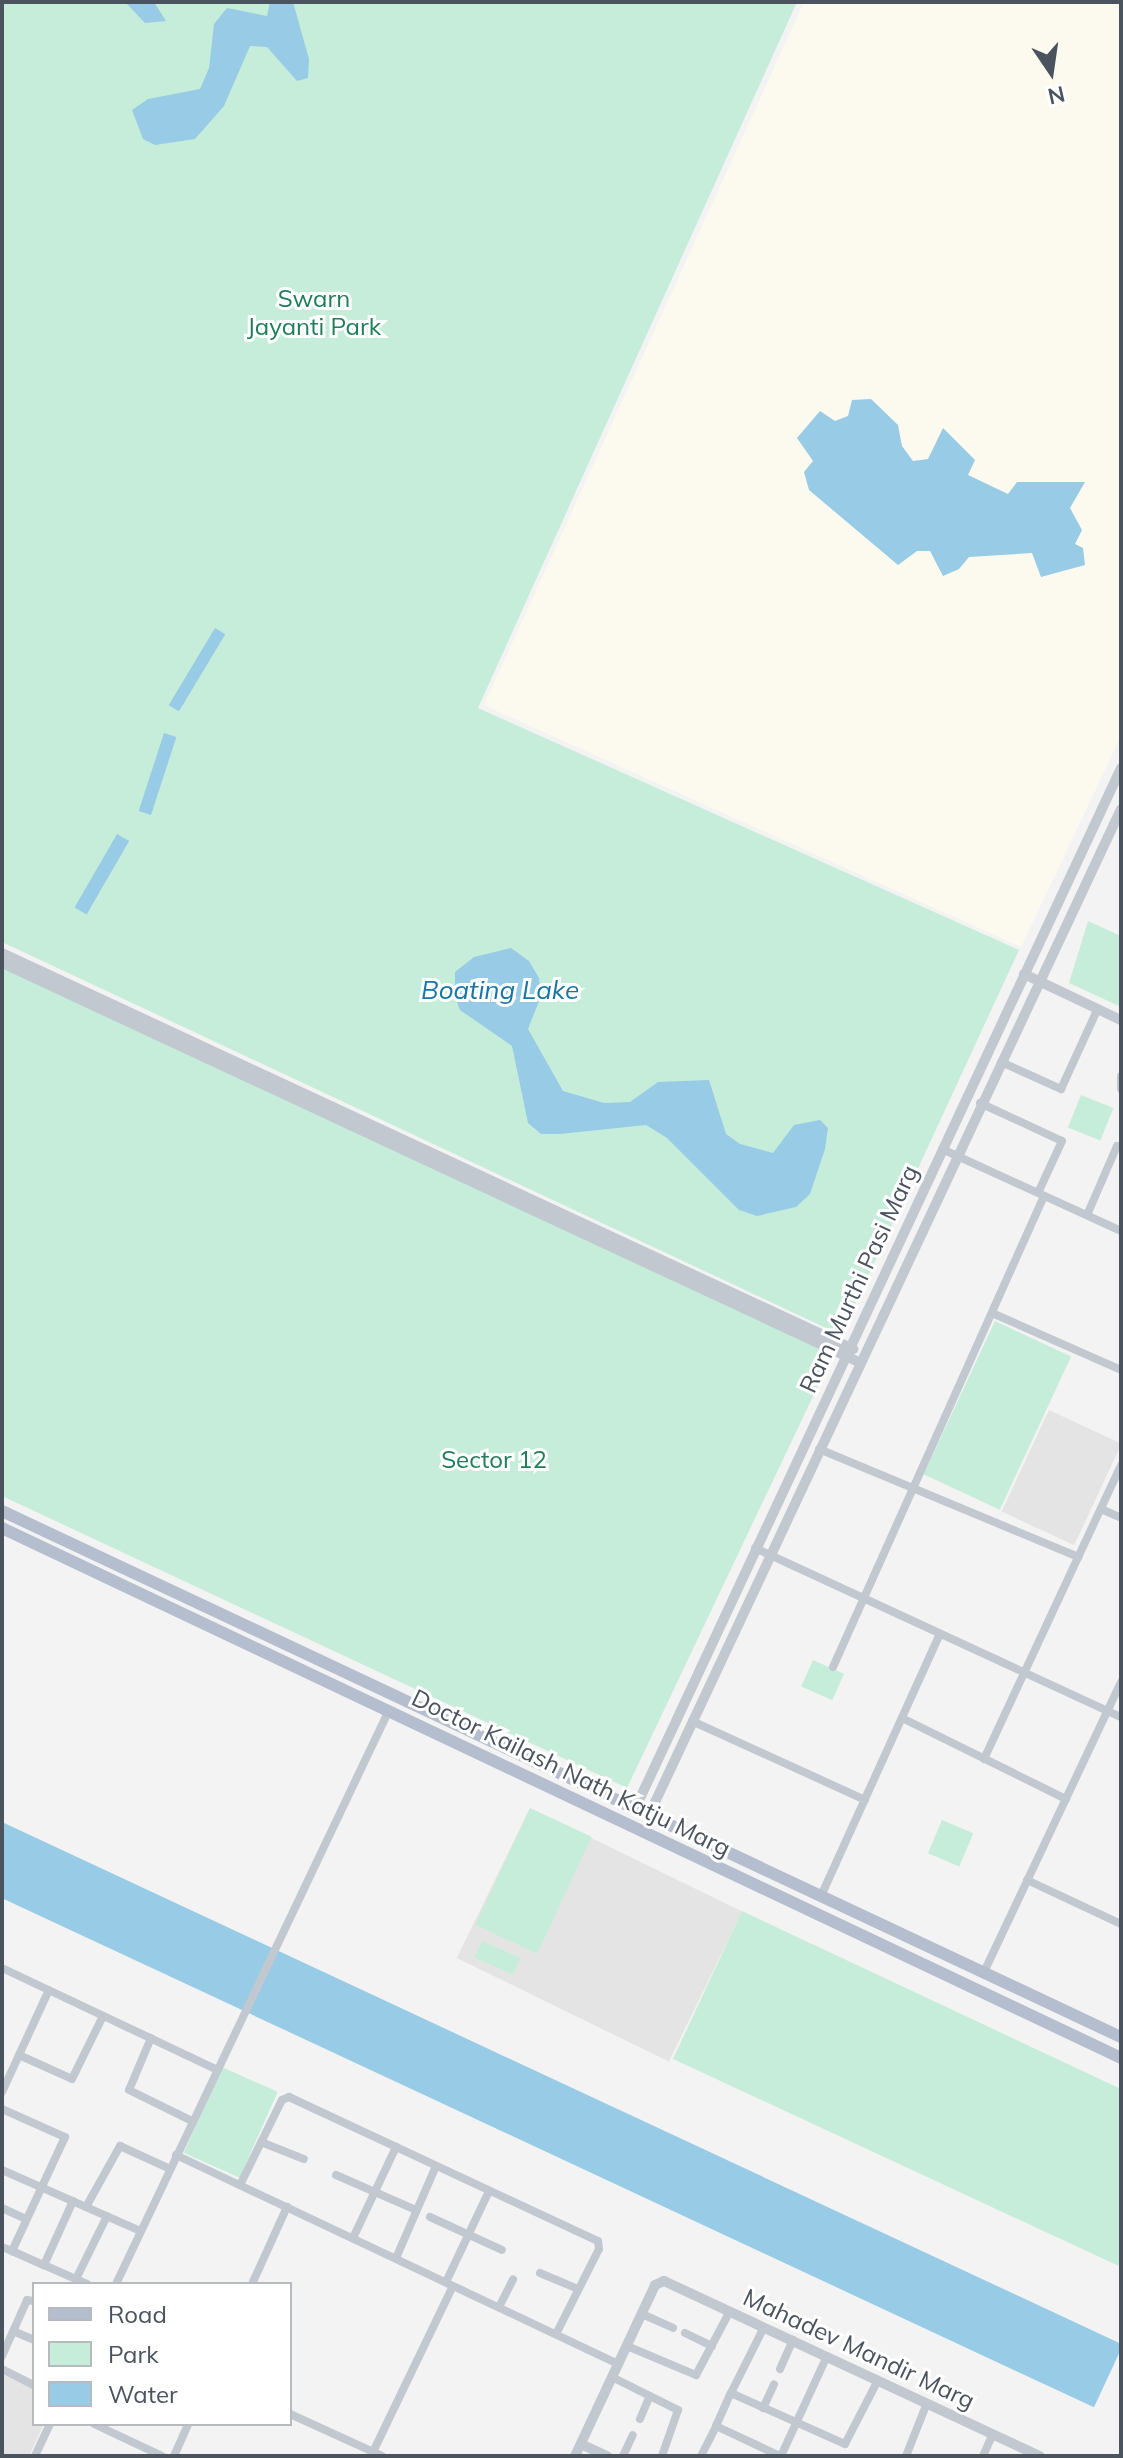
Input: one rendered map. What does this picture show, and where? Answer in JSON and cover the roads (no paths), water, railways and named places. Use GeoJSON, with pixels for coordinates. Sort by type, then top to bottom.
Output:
{"type":"FeatureCollection","features":[{"type":"Feature","properties":{"kind":"main road","name":"Doctor Kailash Nath Katju Marg"},"geometry":{"type":"LineString","coordinates":[[2,1511],[1121,2037]]}},
{"type":"Feature","properties":{"kind":"main road","name":"Doctor Kailash Nath Katju Marg"},"geometry":{"type":"LineString","coordinates":[[2,1528],[1121,2058]]}},
{"type":"Feature","properties":{"kind":"main road"},"geometry":{"type":"LineString","coordinates":[[488,1759],[496,1743]]}},
{"type":"Feature","properties":{"kind":"main road"},"geometry":{"type":"LineString","coordinates":[[854,1933],[862,1915]]}},
{"type":"Feature","properties":{"kind":"street","name":"Ram Murthi Pasi Marg"},"geometry":{"type":"LineString","coordinates":[[635,1809],[1121,768]]}},
{"type":"Feature","properties":{"kind":"street","name":"Ram Murthi Pasi Marg"},"geometry":{"type":"LineString","coordinates":[[649,1815],[768,1554],[1121,809]]}},
{"type":"Feature","properties":{"kind":"street"},"geometry":{"type":"LineString","coordinates":[[2,953],[861,1358]]}},
{"type":"Feature","properties":{"kind":"street"},"geometry":{"type":"LineString","coordinates":[[2,963],[847,1351]]}},
{"type":"Feature","properties":{"kind":"street"},"geometry":{"type":"LineString","coordinates":[[1024,974],[1121,1020]]}},
{"type":"Feature","properties":{"kind":"street"},"geometry":{"type":"LineString","coordinates":[[1001,1062],[1061,1089],[1098,1008]]}},
{"type":"Feature","properties":{"kind":"street"},"geometry":{"type":"LineString","coordinates":[[1121,1076],[1121,1089]]}},
{"type":"Feature","properties":{"kind":"street"},"geometry":{"type":"LineString","coordinates":[[833,1667],[992,1313],[1062,1141],[980,1103]]}},
{"type":"Feature","properties":{"kind":"street"},"geometry":{"type":"LineString","coordinates":[[1087,1215],[1117,1146],[1121,1148]]}},
{"type":"Feature","properties":{"kind":"street"},"geometry":{"type":"LineString","coordinates":[[942,1149],[1121,1231]]}},
{"type":"Feature","properties":{"kind":"street"},"geometry":{"type":"LineString","coordinates":[[992,1313],[1121,1370]]}},
{"type":"Feature","properties":{"kind":"street"},"geometry":{"type":"LineString","coordinates":[[819,1449],[1078,1557]]}},
{"type":"Feature","properties":{"kind":"street"},"geometry":{"type":"LineString","coordinates":[[984,1759],[1121,1465]]}},
{"type":"Feature","properties":{"kind":"street"},"geometry":{"type":"LineString","coordinates":[[1101,1509],[1121,1518]]}},
{"type":"Feature","properties":{"kind":"street"},"geometry":{"type":"LineString","coordinates":[[755,1548],[1121,1717]]}},
{"type":"Feature","properties":{"kind":"street"},"geometry":{"type":"LineString","coordinates":[[821,1896],[940,1634]]}},
{"type":"Feature","properties":{"kind":"street"},"geometry":{"type":"LineString","coordinates":[[984,1972],[1121,1682]]}},
{"type":"Feature","properties":{"kind":"street"},"geometry":{"type":"LineString","coordinates":[[117,2282],[389,1710]]}},
{"type":"Feature","properties":{"kind":"street"},"geometry":{"type":"LineString","coordinates":[[902,1718],[1066,1799]]}},
{"type":"Feature","properties":{"kind":"street"},"geometry":{"type":"LineString","coordinates":[[692,1721],[865,1800]]}},
{"type":"Feature","properties":{"kind":"street"},"geometry":{"type":"LineString","coordinates":[[1027,1880],[1121,1924]]}},
{"type":"Feature","properties":{"kind":"street"},"geometry":{"type":"LineString","coordinates":[[2,1968],[216,2069]]}},
{"type":"Feature","properties":{"kind":"street"},"geometry":{"type":"LineString","coordinates":[[2,2092],[49,1990]]}},
{"type":"Feature","properties":{"kind":"street"},"geometry":{"type":"LineString","coordinates":[[19,2055],[72,2079],[103,2016]]}},
{"type":"Feature","properties":{"kind":"street"},"geometry":{"type":"LineString","coordinates":[[151,2038],[129,2090],[192,2121]]}},
{"type":"Feature","properties":{"kind":"street"},"geometry":{"type":"LineString","coordinates":[[240,2185],[282,2100],[289,2097],[598,2241],[599,2249],[556,2334]]}},
{"type":"Feature","properties":{"kind":"street"},"geometry":{"type":"LineString","coordinates":[[2,2109],[64,2136],[12,2251]]}},
{"type":"Feature","properties":{"kind":"street"},"geometry":{"type":"LineString","coordinates":[[261,2142],[304,2159]]}},
{"type":"Feature","properties":{"kind":"street"},"geometry":{"type":"LineString","coordinates":[[86,2207],[120,2146],[170,2169]]}},
{"type":"Feature","properties":{"kind":"street"},"geometry":{"type":"LineString","coordinates":[[353,2238],[396,2147]]}},
{"type":"Feature","properties":{"kind":"street"},"geometry":{"type":"LineString","coordinates":[[176,2155],[619,2364]]}},
{"type":"Feature","properties":{"kind":"street"},"geometry":{"type":"LineString","coordinates":[[396,2258],[436,2166]]}},
{"type":"Feature","properties":{"kind":"street"},"geometry":{"type":"LineString","coordinates":[[2,2170],[140,2231]]}},
{"type":"Feature","properties":{"kind":"street"},"geometry":{"type":"LineString","coordinates":[[336,2175],[416,2210]]}},
{"type":"Feature","properties":{"kind":"street"},"geometry":{"type":"LineString","coordinates":[[292,2415],[378,2454],[468,2234],[489,2191]]}},
{"type":"Feature","properties":{"kind":"street"},"geometry":{"type":"LineString","coordinates":[[44,2265],[73,2201]]}},
{"type":"Feature","properties":{"kind":"street"},"geometry":{"type":"LineString","coordinates":[[253,2282],[287,2207]]}},
{"type":"Feature","properties":{"kind":"street"},"geometry":{"type":"LineString","coordinates":[[2,2208],[26,2219]]}},
{"type":"Feature","properties":{"kind":"street"},"geometry":{"type":"LineString","coordinates":[[76,2279],[107,2216]]}},
{"type":"Feature","properties":{"kind":"street"},"geometry":{"type":"LineString","coordinates":[[430,2217],[502,2250]]}},
{"type":"Feature","properties":{"kind":"street"},"geometry":{"type":"LineString","coordinates":[[2,2247],[83,2282]]}},
{"type":"Feature","properties":{"kind":"street"},"geometry":{"type":"LineString","coordinates":[[540,2273],[578,2289]]}},
{"type":"Feature","properties":{"kind":"street"},"geometry":{"type":"LineString","coordinates":[[499,2307],[513,2279]]}},
{"type":"Feature","properties":{"kind":"street","name":"Mahadev Mandir Marg"},"geometry":{"type":"LineString","coordinates":[[642,2314],[660,2281],[1040,2456]]}},
{"type":"Feature","properties":{"kind":"street"},"geometry":{"type":"LineString","coordinates":[[2,2356],[27,2300],[32,2301]]}},
{"type":"Feature","properties":{"kind":"street"},"geometry":{"type":"LineString","coordinates":[[627,2346],[696,2375],[730,2311]]}},
{"type":"Feature","properties":{"kind":"street"},"geometry":{"type":"LineString","coordinates":[[575,2456],[642,2314],[673,2328]]}},
{"type":"Feature","properties":{"kind":"street"},"geometry":{"type":"LineString","coordinates":[[701,2456],[764,2327]]}},
{"type":"Feature","properties":{"kind":"street"},"geometry":{"type":"LineString","coordinates":[[13,2331],[32,2339]]}},
{"type":"Feature","properties":{"kind":"street"},"geometry":{"type":"LineString","coordinates":[[685,2333],[712,2346]]}},
{"type":"Feature","properties":{"kind":"street"},"geometry":{"type":"LineString","coordinates":[[780,2369],[793,2340]]}},
{"type":"Feature","properties":{"kind":"street"},"geometry":{"type":"LineString","coordinates":[[716,2426],[781,2456],[827,2356]]}},
{"type":"Feature","properties":{"kind":"street"},"geometry":{"type":"LineString","coordinates":[[2,2369],[32,2384]]}},
{"type":"Feature","properties":{"kind":"street"},"geometry":{"type":"LineString","coordinates":[[612,2377],[679,2413],[662,2456]]}},
{"type":"Feature","properties":{"kind":"street"},"geometry":{"type":"LineString","coordinates":[[731,2393],[847,2443],[878,2380]]}},
{"type":"Feature","properties":{"kind":"street"},"geometry":{"type":"LineString","coordinates":[[763,2408],[774,2384]]}},
{"type":"Feature","properties":{"kind":"street"},"geometry":{"type":"LineString","coordinates":[[640,2419],[650,2396]]}},
{"type":"Feature","properties":{"kind":"street"},"geometry":{"type":"LineString","coordinates":[[906,2456],[927,2403]]}},
{"type":"Feature","properties":{"kind":"street"},"geometry":{"type":"LineString","coordinates":[[35,2456],[49,2426]]}},
{"type":"Feature","properties":{"kind":"street"},"geometry":{"type":"LineString","coordinates":[[98,2426],[162,2456]]}},
{"type":"Feature","properties":{"kind":"street"},"geometry":{"type":"LineString","coordinates":[[178,2455],[187,2426]]}},
{"type":"Feature","properties":{"kind":"street"},"geometry":{"type":"LineString","coordinates":[[983,2456],[993,2434]]}},
{"type":"Feature","properties":{"kind":"street"},"geometry":{"type":"LineString","coordinates":[[623,2456],[633,2435]]}},
{"type":"Feature","properties":{"kind":"street"},"geometry":{"type":"LineString","coordinates":[[581,2444],[607,2456]]}},
{"type":"Feature","properties":{"kind":"water"},"geometry":{"type":"Polygon","coordinates":[[[125,2],[154,2],[166,21],[145,23],[125,2]]]}},
{"type":"Feature","properties":{"kind":"water"},"geometry":{"type":"Polygon","coordinates":[[[270,2],[293,2],[309,59],[308,78],[297,81],[267,47],[250,46],[224,106],[195,139],[155,145],[143,139],[132,110],[148,99],[200,89],[209,68],[214,24],[227,8],[267,16],[270,2]]]}},
{"type":"Feature","properties":{"kind":"water"},"geometry":{"type":"Polygon","coordinates":[[[871,399],[898,425],[902,446],[913,461],[928,459],[943,428],[975,460],[968,475],[1008,494],[1017,482],[1085,482],[1070,508],[1082,530],[1075,544],[1083,548],[1085,565],[1041,577],[1032,553],[969,557],[959,569],[943,576],[930,551],[917,551],[898,565],[809,490],[804,472],[813,461],[797,438],[820,411],[835,421],[848,416],[852,400],[871,399]]]}},
{"type":"Feature","properties":{"kind":"water"},"geometry":{"type":"Polygon","coordinates":[[[215,628],[225,634],[179,711],[169,705],[215,628]]]}},
{"type":"Feature","properties":{"kind":"water"},"geometry":{"type":"Polygon","coordinates":[[[164,733],[176,737],[151,815],[139,811],[164,733]]]}},
{"type":"Feature","properties":{"kind":"water"},"geometry":{"type":"Polygon","coordinates":[[[117,834],[129,841],[87,915],[74,908],[117,834]]]}},
{"type":"Feature","properties":{"kind":"water","name":"Boating Lake"},"geometry":{"type":"Polygon","coordinates":[[[511,948],[529,961],[539,978],[541,996],[528,1029],[563,1091],[604,1103],[630,1102],[658,1082],[709,1080],[726,1134],[740,1144],[773,1153],[794,1125],[820,1120],[828,1128],[825,1149],[810,1194],[796,1207],[757,1216],[739,1210],[667,1138],[646,1125],[541,1134],[528,1123],[512,1046],[460,1010],[455,997],[455,972],[474,957],[511,948]]]}},
{"type":"Feature","properties":{"kind":"water"},"geometry":{"type":"Polygon","coordinates":[[[2,1822],[1121,2344],[1094,2407],[2,1898],[2,1822]]]}},
{"type":"Feature","properties":{"kind":"park label","name":"Swarn Jayanti Park"},"geometry":{"type":"Point","coordinates":[314,313]}},
{"type":"Feature","properties":{"kind":"park label","name":"Sector 12"},"geometry":{"type":"Point","coordinates":[494,1460]}}]}
